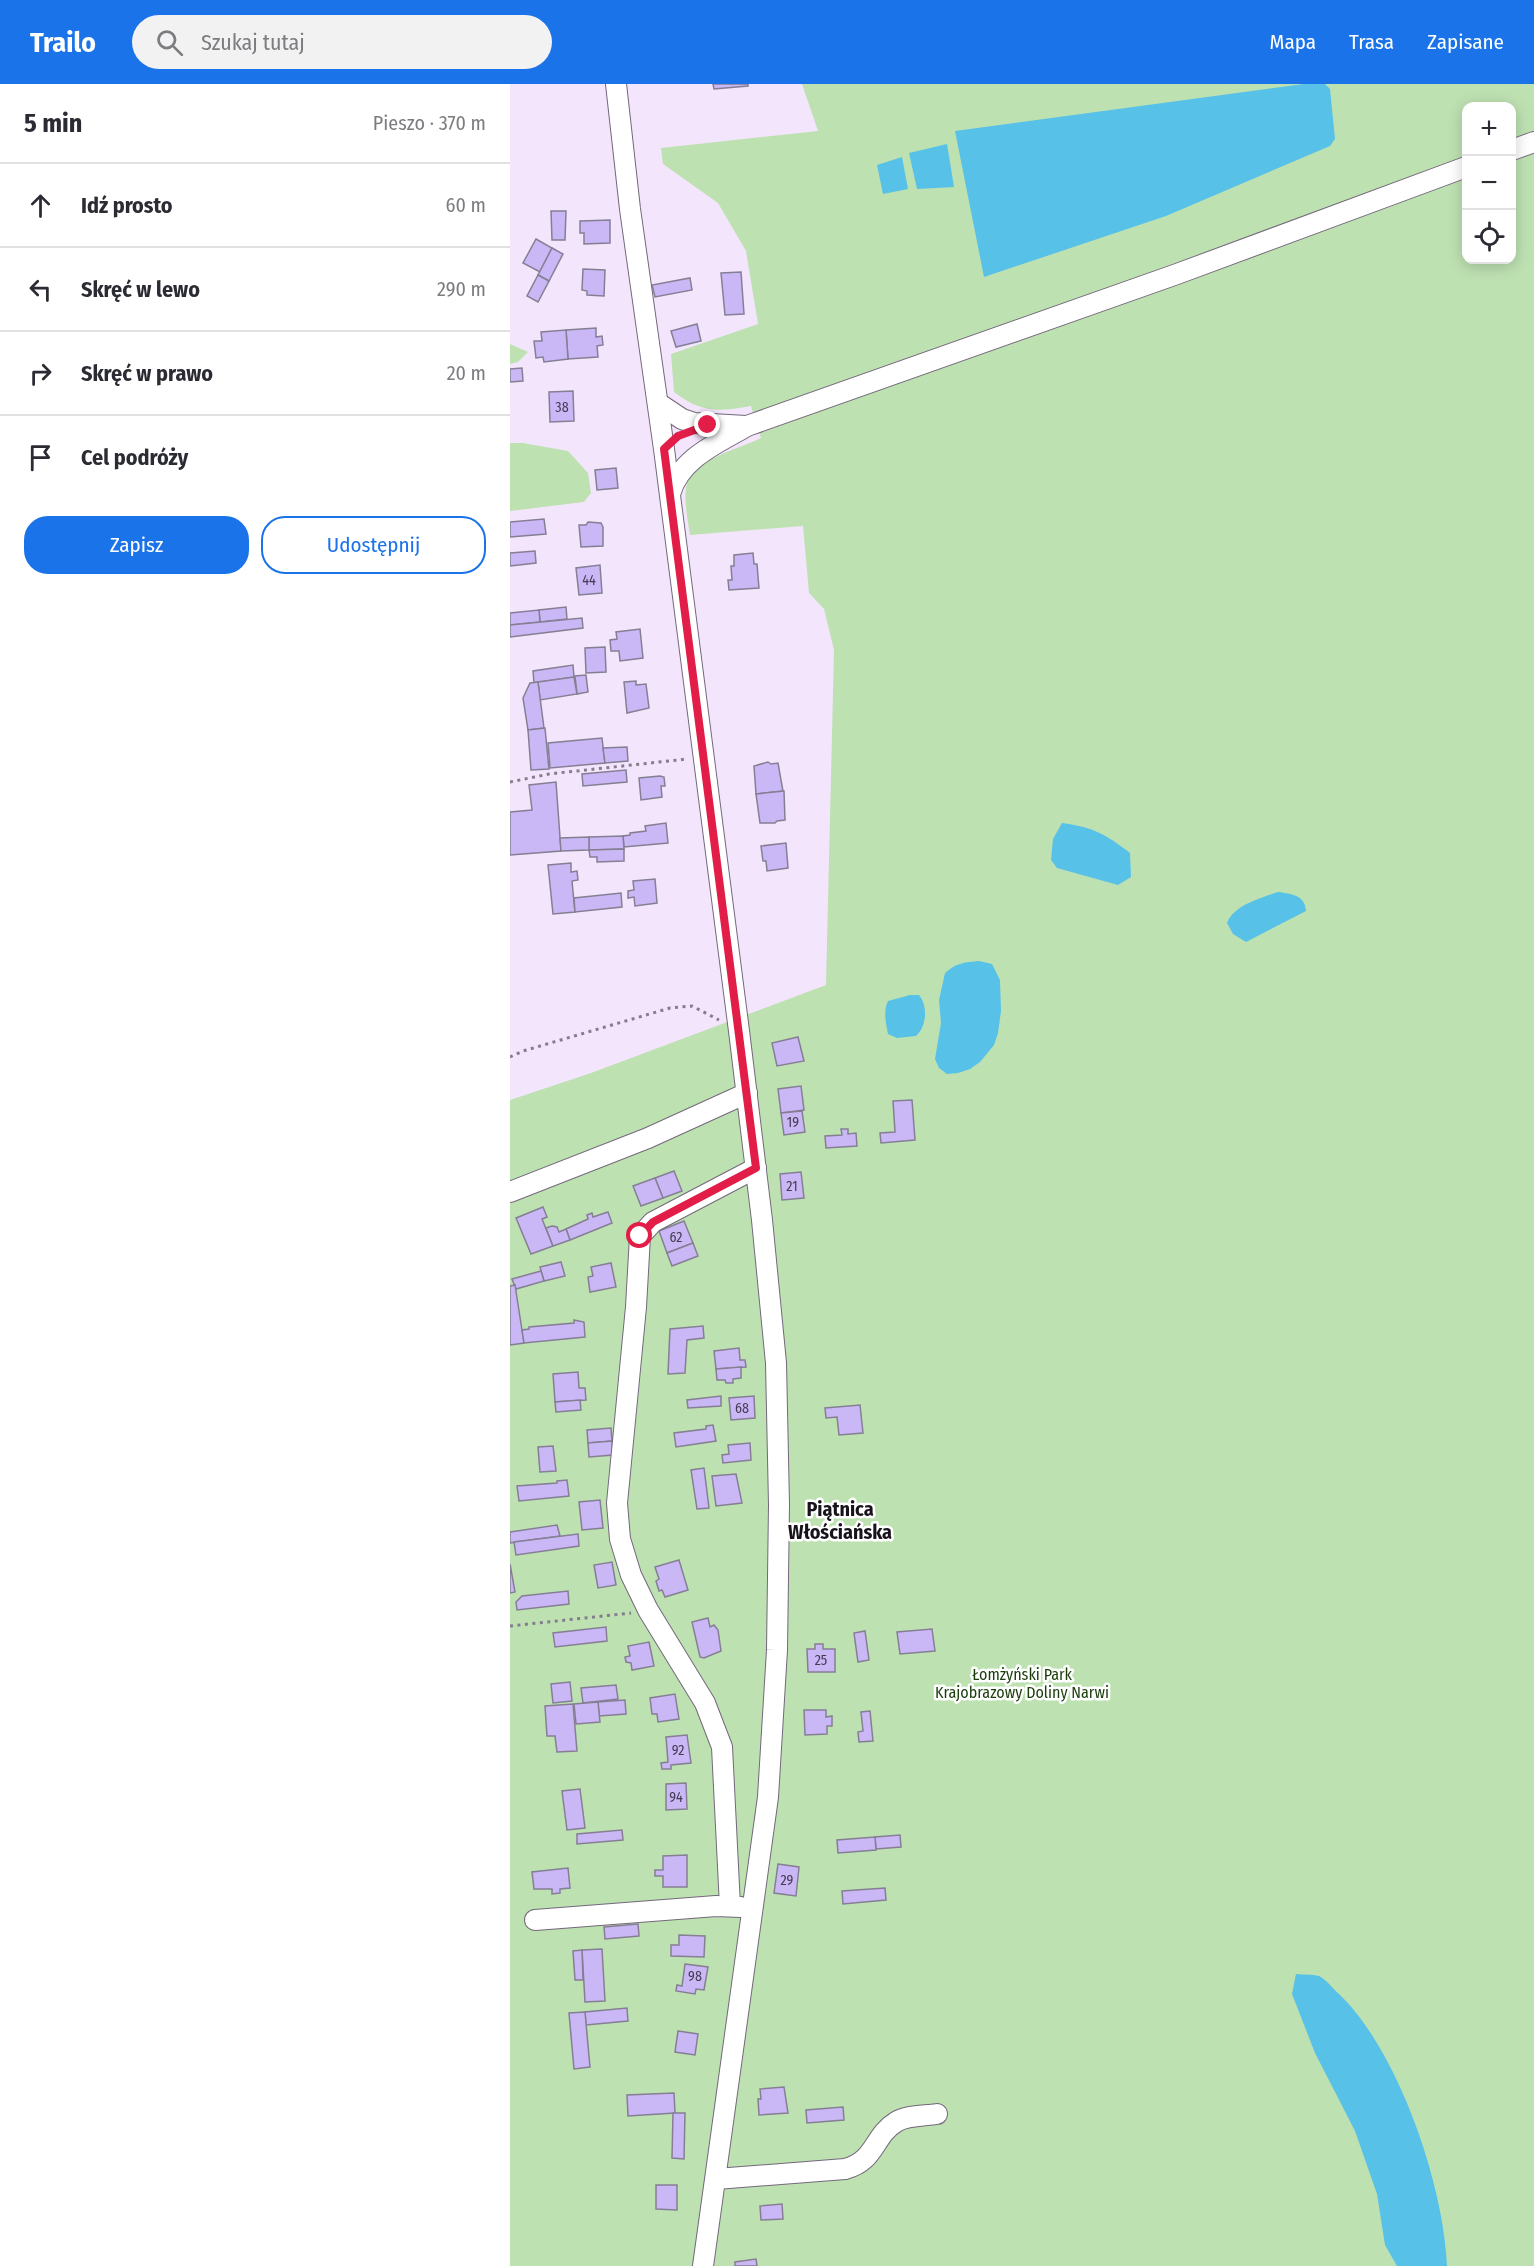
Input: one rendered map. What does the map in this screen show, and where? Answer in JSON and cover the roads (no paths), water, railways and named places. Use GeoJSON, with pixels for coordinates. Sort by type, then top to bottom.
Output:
{"type":"FeatureCollection","features":[{"type":"Feature","properties":{"kind":"street"},"geometry":{"type":"LineString","coordinates":[[615,84],[670,495],[690,587],[703,757],[747,1093],[776,1363],[779,1505],[777,1650],[768,1797],[703,2266]]}},
{"type":"Feature","properties":{"kind":"street"},"geometry":{"type":"LineString","coordinates":[[1516,149],[1534,142]]}},
{"type":"Feature","properties":{"kind":"street"},"geometry":{"type":"LineString","coordinates":[[670,495],[681,472],[691,461],[747,426],[1177,274],[1462,169]]}},
{"type":"Feature","properties":{"kind":"street"},"geometry":{"type":"LineString","coordinates":[[658,403],[688,421],[708,425],[747,426]]}},
{"type":"Feature","properties":{"kind":"street"},"geometry":{"type":"LineString","coordinates":[[664,449],[678,436],[708,425]]}},
{"type":"Feature","properties":{"kind":"street"},"geometry":{"type":"LineString","coordinates":[[664,449],[688,452],[706,450]]}},
{"type":"Feature","properties":{"kind":"street"},"geometry":{"type":"LineString","coordinates":[[510,1192],[648,1138],[747,1093]]}},
{"type":"Feature","properties":{"kind":"street"},"geometry":{"type":"LineString","coordinates":[[730,1906],[722,1748],[705,1703],[648,1610],[624,1556],[620,1539],[618,1503],[636,1307],[640,1236],[653,1222],[756,1168]]}},
{"type":"Feature","properties":{"kind":"street"},"geometry":{"type":"LineString","coordinates":[[535,1920],[730,1906],[752,1907]]}},
{"type":"Feature","properties":{"kind":"street"},"geometry":{"type":"LineString","coordinates":[[716,2179],[845,2169],[855,2166],[871,2153],[883,2134],[894,2123],[937,2114]]}},
{"type":"Feature","properties":{"kind":"water"},"geometry":{"type":"Polygon","coordinates":[[[1304,84],[1325,84],[1330,89],[1335,139],[1330,146],[1166,216],[984,277],[955,131],[1304,84]]]}},
{"type":"Feature","properties":{"kind":"water"},"geometry":{"type":"Polygon","coordinates":[[[947,144],[954,187],[917,189],[909,153],[947,144]]]}},
{"type":"Feature","properties":{"kind":"water"},"geometry":{"type":"Polygon","coordinates":[[[902,157],[908,189],[883,194],[877,165],[902,157]]]}},
{"type":"Feature","properties":{"kind":"water"},"geometry":{"type":"Polygon","coordinates":[[[1062,823],[1098,832],[1130,853],[1131,877],[1118,885],[1057,868],[1051,860],[1053,839],[1062,823]]]}},
{"type":"Feature","properties":{"kind":"water"},"geometry":{"type":"Polygon","coordinates":[[[1278,892],[1300,898],[1306,911],[1246,942],[1233,934],[1227,923],[1236,911],[1249,903],[1278,892]]]}},
{"type":"Feature","properties":{"kind":"water"},"geometry":{"type":"Polygon","coordinates":[[[979,961],[992,964],[1000,980],[1001,1011],[998,1033],[994,1045],[980,1062],[970,1069],[947,1074],[939,1068],[935,1059],[941,1023],[939,1000],[945,973],[961,964],[979,961]]]}},
{"type":"Feature","properties":{"kind":"water"},"geometry":{"type":"Polygon","coordinates":[[[919,995],[922,1000],[925,1010],[924,1022],[916,1036],[897,1038],[888,1034],[885,1018],[886,1005],[888,1001],[919,995]]]}},
{"type":"Feature","properties":{"kind":"water"},"geometry":{"type":"Polygon","coordinates":[[[1296,1974],[1319,1976],[1339,1994],[1360,2018],[1398,2083],[1427,2159],[1444,2233],[1447,2266],[1397,2266],[1385,2245],[1377,2194],[1355,2131],[1315,2053],[1292,1994],[1296,1974]]]}},
{"type":"Feature","properties":{"kind":"district","name":"Piątnica Włościańska"},"geometry":{"type":"Point","coordinates":[840,1520]}},
{"type":"Feature","properties":{"kind":"park label","name":"Łomżyński Park Krajobrazowy Doliny Narwi"},"geometry":{"type":"Point","coordinates":[1022,1683]}}]}
